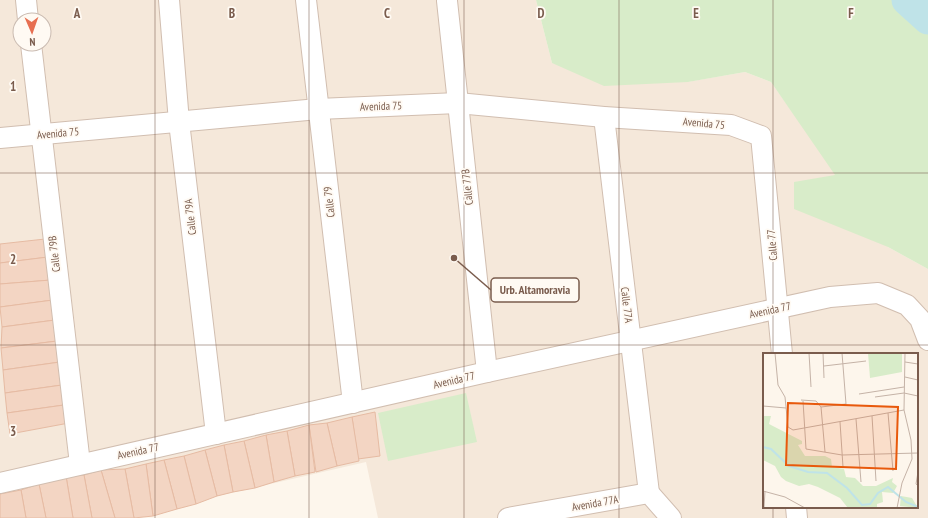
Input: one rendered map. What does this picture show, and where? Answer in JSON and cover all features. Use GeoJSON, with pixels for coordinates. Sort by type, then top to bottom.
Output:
{"type":"FeatureCollection","features":[{"type":"Feature","properties":{"kind":"street"},"geometry":{"type":"LineString","coordinates":[[26,0],[27,12]]}},
{"type":"Feature","properties":{"kind":"street","name":"Calle 79A"},"geometry":{"type":"LineString","coordinates":[[169,0],[179,122],[216,434]]}},
{"type":"Feature","properties":{"kind":"street","name":"Calle 79"},"geometry":{"type":"LineString","coordinates":[[306,0],[354,403]]}},
{"type":"Feature","properties":{"kind":"street","name":"Calle 77B"},"geometry":{"type":"LineString","coordinates":[[447,1],[487,372]]}},
{"type":"Feature","properties":{"kind":"street","name":"Calle 79B"},"geometry":{"type":"LineString","coordinates":[[31,52],[80,464]]}},
{"type":"Feature","properties":{"kind":"street","name":"Avenida 75"},"geometry":{"type":"LineString","coordinates":[[0,138],[318,109],[458,103],[604,117],[731,125],[761,136]]}},
{"type":"Feature","properties":{"kind":"street","name":"Calle 77A"},"geometry":{"type":"LineString","coordinates":[[604,117],[649,493]]}},
{"type":"Feature","properties":{"kind":"street","name":"Calle 77"},"geometry":{"type":"LineString","coordinates":[[761,136],[782,353]]}},
{"type":"Feature","properties":{"kind":"street","name":"Avenida 77"},"geometry":{"type":"LineString","coordinates":[[0,483],[487,372],[830,297],[878,293],[907,305],[920,319],[928,340]]}},
{"type":"Feature","properties":{"kind":"street"},"geometry":{"type":"LineString","coordinates":[[649,493],[671,518]]}},
{"type":"Feature","properties":{"kind":"street","name":"Avenida 77A"},"geometry":{"type":"LineString","coordinates":[[508,518],[649,493]]}},
{"type":"Feature","properties":{"kind":"street"},"geometry":{"type":"LineString","coordinates":[[796,508],[797,518]]}},
{"type":"Feature","properties":{"kind":"shaded area"},"geometry":{"type":"Polygon","coordinates":[[[0,0],[536,0],[552,63],[687,82],[745,72],[771,82],[888,247],[928,269],[928,518],[378,518],[366,462],[122,518],[0,518],[0,0]]]}},
{"type":"Feature","properties":{"kind":"green space"},"geometry":{"type":"Polygon","coordinates":[[[536,0],[928,0],[928,269],[888,247],[794,209],[794,182],[835,175],[771,82],[745,72],[688,82],[604,86],[552,63],[536,0]]]}},
{"type":"Feature","properties":{"kind":"green space"},"geometry":{"type":"Polygon","coordinates":[[[466,393],[477,442],[388,461],[378,413],[466,393]]]}},
{"type":"Feature","properties":{"kind":"building"},"geometry":{"type":"Polygon","coordinates":[[[45,239],[48,257],[0,263],[0,244],[45,239]]]}},
{"type":"Feature","properties":{"kind":"building"},"geometry":{"type":"Polygon","coordinates":[[[48,257],[51,280],[0,284],[0,263],[48,257]]]}},
{"type":"Feature","properties":{"kind":"building"},"geometry":{"type":"Polygon","coordinates":[[[51,280],[53,300],[0,307],[0,284],[51,280]]]}},
{"type":"Feature","properties":{"kind":"building"},"geometry":{"type":"Polygon","coordinates":[[[53,300],[55,320],[2,327],[0,307],[53,300]]]}},
{"type":"Feature","properties":{"kind":"building"},"geometry":{"type":"Polygon","coordinates":[[[55,320],[57,341],[1,348],[2,327],[55,320]]]}},
{"type":"Feature","properties":{"kind":"building"},"geometry":{"type":"Polygon","coordinates":[[[57,341],[60,362],[3,370],[1,348],[57,341]]]}},
{"type":"Feature","properties":{"kind":"building"},"geometry":{"type":"Polygon","coordinates":[[[60,362],[62,385],[5,393],[3,370],[60,362]]]}},
{"type":"Feature","properties":{"kind":"building"},"geometry":{"type":"Polygon","coordinates":[[[62,385],[64,405],[7,413],[5,393],[62,385]]]}},
{"type":"Feature","properties":{"kind":"building"},"geometry":{"type":"Polygon","coordinates":[[[64,405],[69,423],[10,434],[7,413],[64,405]]]}},
{"type":"Feature","properties":{"kind":"building"},"geometry":{"type":"Polygon","coordinates":[[[375,412],[380,456],[358,459],[352,417],[375,412]]]}},
{"type":"Feature","properties":{"kind":"building"},"geometry":{"type":"Polygon","coordinates":[[[352,417],[359,461],[337,466],[327,423],[352,417]]]}},
{"type":"Feature","properties":{"kind":"building"},"geometry":{"type":"Polygon","coordinates":[[[327,423],[337,466],[316,472],[309,425],[327,423]]]}},
{"type":"Feature","properties":{"kind":"building"},"geometry":{"type":"Polygon","coordinates":[[[309,425],[315,472],[295,476],[287,431],[309,425]]]}},
{"type":"Feature","properties":{"kind":"building"},"geometry":{"type":"Polygon","coordinates":[[[287,431],[295,476],[274,482],[266,435],[287,431]]]}},
{"type":"Feature","properties":{"kind":"building"},"geometry":{"type":"Polygon","coordinates":[[[266,435],[274,482],[255,488],[244,441],[266,435]]]}},
{"type":"Feature","properties":{"kind":"building"},"geometry":{"type":"Polygon","coordinates":[[[244,441],[255,488],[233,492],[224,445],[244,441]]]}},
{"type":"Feature","properties":{"kind":"building"},"geometry":{"type":"Polygon","coordinates":[[[224,445],[233,492],[217,496],[205,450],[224,445]]]}},
{"type":"Feature","properties":{"kind":"building"},"geometry":{"type":"Polygon","coordinates":[[[205,450],[217,496],[196,504],[184,456],[205,450]]]}},
{"type":"Feature","properties":{"kind":"building"},"geometry":{"type":"Polygon","coordinates":[[[184,456],[196,504],[177,509],[164,460],[184,456]]]}},
{"type":"Feature","properties":{"kind":"building"},"geometry":{"type":"Polygon","coordinates":[[[164,460],[177,509],[153,516],[146,464],[164,460]]]}},
{"type":"Feature","properties":{"kind":"building"},"geometry":{"type":"Polygon","coordinates":[[[146,464],[153,516],[134,518],[125,469],[146,464]]]}},
{"type":"Feature","properties":{"kind":"building"},"geometry":{"type":"Polygon","coordinates":[[[125,469],[134,518],[115,518],[101,470],[125,469]]]}},
{"type":"Feature","properties":{"kind":"building"},"geometry":{"type":"Polygon","coordinates":[[[101,470],[115,518],[92,518],[84,475],[101,470]]]}},
{"type":"Feature","properties":{"kind":"building"},"geometry":{"type":"Polygon","coordinates":[[[84,475],[92,518],[73,518],[66,476],[84,475]]]}},
{"type":"Feature","properties":{"kind":"building"},"geometry":{"type":"Polygon","coordinates":[[[66,476],[73,518],[46,518],[39,484],[66,476]]]}},
{"type":"Feature","properties":{"kind":"building"},"geometry":{"type":"Polygon","coordinates":[[[39,484],[46,518],[26,518],[21,490],[39,484]]]}},
{"type":"Feature","properties":{"kind":"building"},"geometry":{"type":"Polygon","coordinates":[[[21,490],[26,518],[0,518],[0,494],[21,490]]]}},
{"type":"Feature","properties":{"kind":"waterway"},"geometry":{"type":"LineString","coordinates":[[907,0],[928,19]]}},
{"type":"Feature","properties":{"kind":"place","name":"Urb. Altamoravia"},"geometry":{"type":"Point","coordinates":[454,258]}}]}
